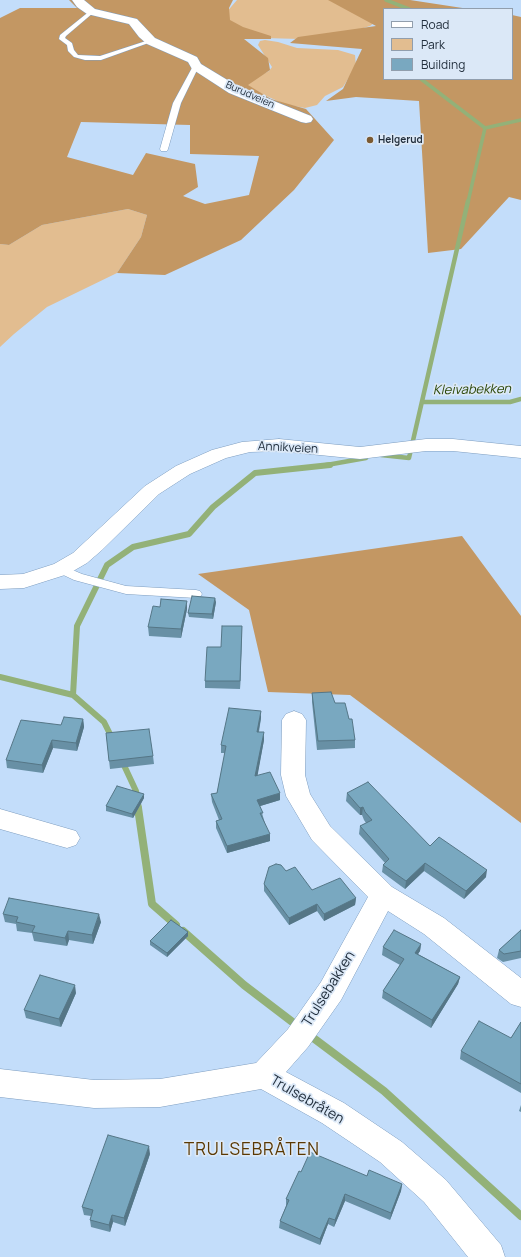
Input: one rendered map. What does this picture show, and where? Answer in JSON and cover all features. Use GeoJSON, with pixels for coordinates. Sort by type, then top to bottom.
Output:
{"type":"FeatureCollection","features":[{"type":"Feature","properties":{"kind":"street"},"geometry":{"type":"LineString","coordinates":[[78,0],[81,5],[91,12]]}},
{"type":"Feature","properties":{"kind":"street","name":"Burudveien"},"geometry":{"type":"LineString","coordinates":[[91,12],[132,21],[137,24],[142,34],[151,41],[193,60],[196,66],[234,90],[306,119]]}},
{"type":"Feature","properties":{"kind":"street","name":"Annikveien"},"geometry":{"type":"LineString","coordinates":[[0,582],[24,581],[61,569],[80,558],[95,546],[152,490],[183,470],[219,454],[250,446],[279,445],[360,453],[426,445],[453,445],[521,452]]}},
{"type":"Feature","properties":{"kind":"street"},"geometry":{"type":"LineString","coordinates":[[294,720],[293,775],[298,796],[322,833],[383,895],[434,926],[521,995]]}},
{"type":"Feature","properties":{"kind":"street"},"geometry":{"type":"LineString","coordinates":[[0,819],[68,838]]}},
{"type":"Feature","properties":{"kind":"street","name":"Trulsebakken"},"geometry":{"type":"LineString","coordinates":[[264,1075],[298,1038],[331,991],[383,895]]}},
{"type":"Feature","properties":{"kind":"street","name":"Trulsebråten"},"geometry":{"type":"LineString","coordinates":[[0,1083],[94,1094],[160,1093],[264,1075],[333,1113],[391,1152],[434,1191],[489,1257]]}},
{"type":"Feature","properties":{"kind":"lane"},"geometry":{"type":"LineString","coordinates":[[91,12],[63,35],[62,39],[70,44],[71,51],[76,56],[85,58],[101,58],[151,41]]}},
{"type":"Feature","properties":{"kind":"lane"},"geometry":{"type":"LineString","coordinates":[[164,149],[171,120],[177,104],[196,66]]}},
{"type":"Feature","properties":{"kind":"lane"},"geometry":{"type":"LineString","coordinates":[[61,569],[94,582],[109,586],[143,592],[196,594]]}},
{"type":"Feature","properties":{"kind":"green space"},"geometry":{"type":"Polygon","coordinates":[[[237,0],[333,0],[379,19],[370,26],[347,33],[300,39],[264,38],[231,26],[225,14],[237,0]]]}},
{"type":"Feature","properties":{"kind":"green space"},"geometry":{"type":"Polygon","coordinates":[[[265,40],[278,42],[297,48],[338,50],[355,55],[356,66],[343,87],[325,96],[317,105],[305,108],[284,104],[247,87],[247,82],[269,71],[272,67],[258,45],[260,41],[265,40]]]}},
{"type":"Feature","properties":{"kind":"green space"},"geometry":{"type":"Polygon","coordinates":[[[128,209],[147,215],[141,237],[117,273],[47,307],[0,347],[0,244],[9,245],[42,225],[128,209]]]}},
{"type":"Feature","properties":{"kind":"shaded area"},"geometry":{"type":"Polygon","coordinates":[[[69,0],[233,0],[229,8],[230,20],[243,27],[271,36],[271,39],[244,39],[268,58],[270,70],[248,85],[271,99],[306,109],[334,140],[294,190],[241,240],[165,275],[117,273],[141,237],[147,215],[128,209],[42,225],[9,245],[0,244],[0,18],[20,8],[77,8],[69,0]],[[81,122],[67,157],[133,175],[146,153],[195,164],[198,187],[183,196],[205,204],[249,195],[259,156],[190,154],[190,125],[81,122]]]}},
{"type":"Feature","properties":{"kind":"shaded area"},"geometry":{"type":"Polygon","coordinates":[[[328,0],[410,0],[462,8],[383,8],[383,80],[513,80],[513,15],[521,17],[521,200],[509,197],[461,249],[428,253],[419,101],[356,97],[326,101],[343,89],[362,49],[290,43],[298,37],[376,26],[328,0]]]}},
{"type":"Feature","properties":{"kind":"shaded area"},"geometry":{"type":"Polygon","coordinates":[[[462,536],[521,616],[521,823],[350,695],[268,692],[249,610],[198,574],[462,536]]]}},
{"type":"Feature","properties":{"kind":"building"},"geometry":{"type":"Polygon","coordinates":[[[192,596],[215,598],[212,614],[188,613],[192,596]]]}},
{"type":"Feature","properties":{"kind":"building"},"geometry":{"type":"Polygon","coordinates":[[[161,599],[187,601],[181,629],[148,627],[153,606],[160,607],[161,599]]]}},
{"type":"Feature","properties":{"kind":"building"},"geometry":{"type":"Polygon","coordinates":[[[222,626],[242,626],[240,681],[205,681],[207,647],[221,647],[222,626]]]}},
{"type":"Feature","properties":{"kind":"building"},"geometry":{"type":"Polygon","coordinates":[[[331,692],[335,703],[345,703],[349,719],[352,719],[355,740],[318,741],[312,693],[331,692]]]}},
{"type":"Feature","properties":{"kind":"building"},"geometry":{"type":"Polygon","coordinates":[[[229,708],[261,711],[257,732],[264,732],[255,776],[270,772],[280,793],[257,800],[263,813],[260,813],[270,834],[227,846],[216,821],[222,819],[211,794],[217,793],[226,746],[221,745],[229,708]]]}},
{"type":"Feature","properties":{"kind":"building"},"geometry":{"type":"Polygon","coordinates":[[[64,717],[83,719],[76,743],[52,740],[42,765],[6,760],[21,720],[61,725],[64,717]]]}},
{"type":"Feature","properties":{"kind":"building"},"geometry":{"type":"Polygon","coordinates":[[[149,729],[153,756],[109,761],[106,733],[149,729]]]}},
{"type":"Feature","properties":{"kind":"building"},"geometry":{"type":"Polygon","coordinates":[[[368,782],[430,846],[439,837],[487,870],[466,891],[425,863],[406,881],[383,865],[389,859],[360,826],[372,820],[365,812],[363,807],[360,808],[347,793],[368,782]]]}},
{"type":"Feature","properties":{"kind":"building"},"geometry":{"type":"Polygon","coordinates":[[[117,786],[144,794],[132,814],[106,806],[117,786]]]}},
{"type":"Feature","properties":{"kind":"building"},"geometry":{"type":"Polygon","coordinates":[[[276,864],[281,865],[286,871],[295,867],[312,890],[340,878],[356,898],[324,914],[317,904],[289,918],[264,884],[269,867],[276,864]]]}},
{"type":"Feature","properties":{"kind":"building"},"geometry":{"type":"Polygon","coordinates":[[[9,898],[99,914],[92,935],[68,931],[65,938],[32,932],[35,926],[16,922],[18,917],[3,914],[9,898]]]}},
{"type":"Feature","properties":{"kind":"building"},"geometry":{"type":"Polygon","coordinates":[[[171,920],[188,932],[167,953],[150,941],[171,920]]]}},
{"type":"Feature","properties":{"kind":"building"},"geometry":{"type":"Polygon","coordinates":[[[394,930],[421,944],[415,953],[460,977],[432,1020],[383,991],[404,959],[383,947],[394,930]]]}},
{"type":"Feature","properties":{"kind":"building"},"geometry":{"type":"Polygon","coordinates":[[[521,930],[521,951],[504,954],[499,950],[521,930]]]}},
{"type":"Feature","properties":{"kind":"building"},"geometry":{"type":"Polygon","coordinates":[[[40,975],[75,985],[59,1019],[24,1010],[40,975]]]}},
{"type":"Feature","properties":{"kind":"building"},"geometry":{"type":"Polygon","coordinates":[[[479,1021],[511,1038],[521,1022],[521,1084],[461,1051],[479,1021]]]}},
{"type":"Feature","properties":{"kind":"building"},"geometry":{"type":"Polygon","coordinates":[[[108,1135],[149,1146],[124,1218],[112,1215],[109,1225],[90,1220],[93,1210],[82,1207],[108,1135]]]}},
{"type":"Feature","properties":{"kind":"building"},"geometry":{"type":"Polygon","coordinates":[[[310,1152],[367,1176],[369,1170],[402,1184],[391,1213],[345,1194],[335,1220],[329,1218],[320,1239],[280,1221],[289,1200],[286,1199],[310,1152]]]}},
{"type":"Feature","properties":{"kind":"waterway"},"geometry":{"type":"LineString","coordinates":[[386,0],[406,8]]}},
{"type":"Feature","properties":{"kind":"waterway"},"geometry":{"type":"LineString","coordinates":[[422,80],[485,128]]}},
{"type":"Feature","properties":{"kind":"waterway"},"geometry":{"type":"LineString","coordinates":[[485,128],[521,120]]}},
{"type":"Feature","properties":{"kind":"waterway"},"geometry":{"type":"LineString","coordinates":[[468,202],[485,128]]}},
{"type":"Feature","properties":{"kind":"waterway"},"geometry":{"type":"LineString","coordinates":[[381,455],[409,458],[468,201]]}},
{"type":"Feature","properties":{"kind":"waterway","name":"Kleivabekken"},"geometry":{"type":"LineString","coordinates":[[423,402],[510,402],[521,399]]}},
{"type":"Feature","properties":{"kind":"waterway"},"geometry":{"type":"LineString","coordinates":[[322,466],[366,458]]}},
{"type":"Feature","properties":{"kind":"waterway"},"geometry":{"type":"LineString","coordinates":[[322,466],[330,465]]}},
{"type":"Feature","properties":{"kind":"waterway"},"geometry":{"type":"LineString","coordinates":[[73,695],[77,626],[107,565],[133,547],[189,534],[213,507],[255,473],[322,466]]}},
{"type":"Feature","properties":{"kind":"waterway"},"geometry":{"type":"LineString","coordinates":[[0,677],[73,695]]}},
{"type":"Feature","properties":{"kind":"waterway"},"geometry":{"type":"LineString","coordinates":[[73,695],[104,722],[113,740]]}},
{"type":"Feature","properties":{"kind":"waterway"},"geometry":{"type":"LineString","coordinates":[[122,761],[136,791],[139,809]]}},
{"type":"Feature","properties":{"kind":"waterway"},"geometry":{"type":"LineString","coordinates":[[138,808],[152,904],[176,925]]}},
{"type":"Feature","properties":{"kind":"waterway"},"geometry":{"type":"LineString","coordinates":[[183,931],[244,985],[299,1027]]}},
{"type":"Feature","properties":{"kind":"waterway"},"geometry":{"type":"LineString","coordinates":[[308,1034],[384,1091],[521,1216]]}},
{"type":"Feature","properties":{"kind":"place","name":"Helgerud"},"geometry":{"type":"Point","coordinates":[370,140]}},
{"type":"Feature","properties":{"kind":"district","name":"TRULSEBRÅTEN"},"geometry":{"type":"Point","coordinates":[252,1150]}}]}
